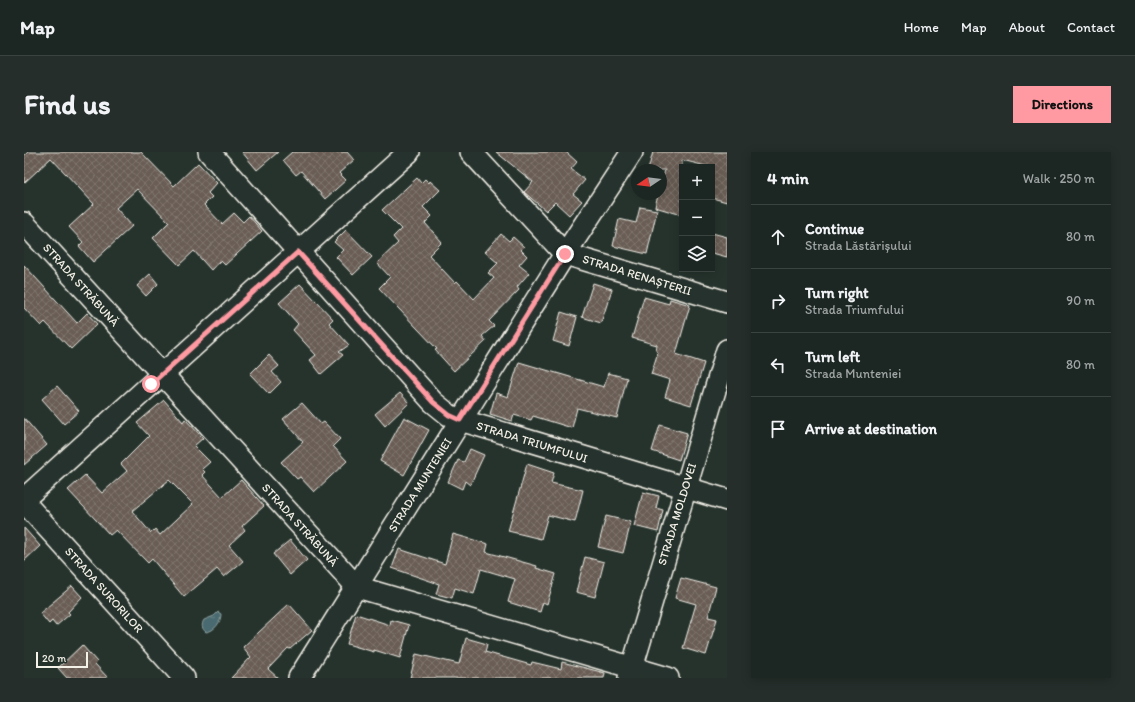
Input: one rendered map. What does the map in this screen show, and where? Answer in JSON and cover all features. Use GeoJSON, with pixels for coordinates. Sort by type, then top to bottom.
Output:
{"type":"FeatureCollection","features":[{"type":"Feature","properties":{"kind":"street","name":"STRADA TRIUMFULUI"},"geometry":{"type":"LineString","coordinates":[[209,152],[433,402],[449,415],[460,420],[727,500]]}},
{"type":"Feature","properties":{"kind":"street"},"geometry":{"type":"LineString","coordinates":[[24,499],[409,152]]}},
{"type":"Feature","properties":{"kind":"street"},"geometry":{"type":"LineString","coordinates":[[471,152],[565,254]]}},
{"type":"Feature","properties":{"kind":"street","name":"STRADA MUNTENIEI"},"geometry":{"type":"LineString","coordinates":[[299,678],[565,254],[632,152]]}},
{"type":"Feature","properties":{"kind":"street","name":"STRADA STRĂBUNĂ"},"geometry":{"type":"LineString","coordinates":[[24,223],[357,587]]}},
{"type":"Feature","properties":{"kind":"street","name":"STRADA RENAȘTERII"},"geometry":{"type":"LineString","coordinates":[[565,254],[727,302]]}},
{"type":"Feature","properties":{"kind":"street","name":"STRADA MOLDOVEI"},"geometry":{"type":"LineString","coordinates":[[631,673],[685,487],[727,350]]}},
{"type":"Feature","properties":{"kind":"street","name":"STRADA SURORILOR"},"geometry":{"type":"LineString","coordinates":[[24,502],[184,678]]}},
{"type":"Feature","properties":{"kind":"street"},"geometry":{"type":"LineString","coordinates":[[357,587],[631,673],[668,678]]}},
{"type":"Feature","properties":{"kind":"water"},"geometry":{"type":"Polygon","coordinates":[[[218,612],[221,614],[219,623],[215,628],[206,632],[202,627],[204,620],[214,616],[218,612]]]}},
{"type":"Feature","properties":{"kind":"building"},"geometry":{"type":"Polygon","coordinates":[[[28,152],[141,152],[174,186],[198,163],[217,183],[208,193],[212,197],[204,205],[222,224],[234,213],[243,222],[249,216],[262,231],[225,265],[221,261],[211,270],[194,251],[179,265],[153,238],[169,222],[137,189],[116,208],[132,226],[93,262],[79,246],[83,242],[69,227],[94,204],[51,158],[24,183],[24,156],[28,152]]]}},
{"type":"Feature","properties":{"kind":"building"},"geometry":{"type":"Polygon","coordinates":[[[242,152],[278,152],[257,170],[242,152]]]}},
{"type":"Feature","properties":{"kind":"building"},"geometry":{"type":"Polygon","coordinates":[[[292,152],[347,152],[354,160],[339,173],[346,180],[325,199],[301,171],[296,175],[283,160],[292,152]]]}},
{"type":"Feature","properties":{"kind":"building"},"geometry":{"type":"Polygon","coordinates":[[[496,152],[566,152],[577,162],[571,169],[585,180],[573,194],[582,201],[569,215],[555,202],[546,211],[524,192],[533,182],[496,152]]]}},
{"type":"Feature","properties":{"kind":"building"},"geometry":{"type":"Polygon","coordinates":[[[653,152],[727,152],[727,202],[715,199],[715,164],[698,164],[682,160],[682,164],[679,164],[679,214],[655,207],[657,200],[667,200],[667,164],[650,164],[653,152]]]}},
{"type":"Feature","properties":{"kind":"building"},"geometry":{"type":"Polygon","coordinates":[[[417,178],[421,183],[425,179],[429,183],[430,181],[440,190],[423,207],[432,216],[425,223],[442,242],[429,255],[455,283],[457,281],[474,299],[494,278],[488,273],[498,263],[485,252],[501,234],[509,241],[513,237],[524,247],[521,250],[527,256],[519,265],[529,273],[517,287],[519,290],[489,321],[494,326],[482,336],[486,341],[454,371],[435,350],[437,349],[379,288],[390,277],[377,263],[398,243],[393,237],[401,229],[382,210],[417,178]]]}},
{"type":"Feature","properties":{"kind":"building"},"geometry":{"type":"Polygon","coordinates":[[[640,207],[657,210],[647,254],[613,246],[619,219],[636,223],[640,207]]]}},
{"type":"Feature","properties":{"kind":"building"},"geometry":{"type":"Polygon","coordinates":[[[346,230],[372,257],[353,275],[336,257],[343,250],[334,242],[346,230]]]}},
{"type":"Feature","properties":{"kind":"building"},"geometry":{"type":"Polygon","coordinates":[[[715,234],[727,237],[727,257],[715,254],[715,234]]]}},
{"type":"Feature","properties":{"kind":"building"},"geometry":{"type":"Polygon","coordinates":[[[24,265],[77,323],[87,313],[97,324],[71,349],[45,322],[41,326],[24,308],[24,265]]]}},
{"type":"Feature","properties":{"kind":"building"},"geometry":{"type":"Polygon","coordinates":[[[150,274],[158,284],[146,296],[137,286],[150,274]]]}},
{"type":"Feature","properties":{"kind":"building"},"geometry":{"type":"Polygon","coordinates":[[[593,283],[612,289],[601,323],[582,317],[593,283]]]}},
{"type":"Feature","properties":{"kind":"building"},"geometry":{"type":"Polygon","coordinates":[[[300,284],[333,319],[329,323],[349,345],[339,352],[343,355],[321,374],[310,360],[316,355],[293,330],[298,324],[279,303],[300,284]]]}},
{"type":"Feature","properties":{"kind":"building"},"geometry":{"type":"Polygon","coordinates":[[[644,297],[669,304],[670,299],[690,305],[676,354],[704,363],[691,405],[665,397],[670,380],[651,374],[658,352],[656,351],[657,345],[632,338],[644,297]]]}},
{"type":"Feature","properties":{"kind":"building"},"geometry":{"type":"Polygon","coordinates":[[[561,312],[577,317],[569,346],[553,341],[561,312]]]}},
{"type":"Feature","properties":{"kind":"building"},"geometry":{"type":"Polygon","coordinates":[[[269,355],[279,366],[272,372],[281,382],[269,394],[250,374],[269,355]]]}},
{"type":"Feature","properties":{"kind":"building"},"geometry":{"type":"Polygon","coordinates":[[[519,362],[604,387],[608,373],[627,378],[617,418],[577,408],[572,428],[533,416],[531,420],[514,415],[512,421],[490,414],[496,393],[508,397],[519,362]]]}},
{"type":"Feature","properties":{"kind":"building"},"geometry":{"type":"Polygon","coordinates":[[[57,386],[79,411],[64,424],[42,399],[57,386]]]}},
{"type":"Feature","properties":{"kind":"building"},"geometry":{"type":"Polygon","coordinates":[[[400,393],[409,403],[385,426],[375,414],[400,393]]]}},
{"type":"Feature","properties":{"kind":"building"},"geometry":{"type":"Polygon","coordinates":[[[164,400],[183,422],[185,419],[203,438],[194,446],[210,462],[202,469],[205,472],[202,475],[222,497],[241,480],[264,506],[242,526],[245,530],[229,545],[243,561],[224,577],[217,569],[184,597],[152,559],[148,563],[116,530],[110,535],[68,490],[85,475],[102,493],[127,471],[121,464],[149,436],[137,423],[164,400]],[[169,480],[132,511],[151,533],[155,529],[160,535],[193,504],[169,480]]]}},
{"type":"Feature","properties":{"kind":"building"},"geometry":{"type":"Polygon","coordinates":[[[302,403],[321,424],[324,422],[340,439],[333,446],[347,461],[314,492],[300,477],[297,479],[281,462],[303,442],[283,419],[302,403]]]}},
{"type":"Feature","properties":{"kind":"building"},"geometry":{"type":"Polygon","coordinates":[[[404,417],[429,430],[404,475],[380,461],[404,417]]]}},
{"type":"Feature","properties":{"kind":"building"},"geometry":{"type":"Polygon","coordinates":[[[24,418],[47,445],[24,465],[24,418]]]}},
{"type":"Feature","properties":{"kind":"building"},"geometry":{"type":"Polygon","coordinates":[[[660,425],[687,433],[679,460],[652,451],[660,425]]]}},
{"type":"Feature","properties":{"kind":"building"},"geometry":{"type":"Polygon","coordinates":[[[470,449],[484,455],[470,485],[465,481],[462,489],[448,482],[458,460],[464,462],[470,449]]]}},
{"type":"Feature","properties":{"kind":"building"},"geometry":{"type":"Polygon","coordinates":[[[527,464],[554,473],[551,483],[583,490],[575,522],[548,515],[541,539],[508,531],[527,464]]]}},
{"type":"Feature","properties":{"kind":"building"},"geometry":{"type":"Polygon","coordinates":[[[643,492],[659,496],[656,508],[663,510],[658,532],[634,526],[643,492]]]}},
{"type":"Feature","properties":{"kind":"building"},"geometry":{"type":"Polygon","coordinates":[[[606,516],[631,522],[623,553],[598,547],[606,516]]]}},
{"type":"Feature","properties":{"kind":"building"},"geometry":{"type":"Polygon","coordinates":[[[24,528],[40,546],[24,561],[24,528]]]}},
{"type":"Feature","properties":{"kind":"building"},"geometry":{"type":"Polygon","coordinates":[[[453,534],[488,544],[486,552],[537,566],[536,568],[556,574],[547,604],[543,602],[540,612],[508,602],[515,579],[481,569],[474,594],[455,588],[452,598],[436,594],[439,584],[392,568],[399,549],[445,564],[453,534]]]}},
{"type":"Feature","properties":{"kind":"building"},"geometry":{"type":"Polygon","coordinates":[[[290,540],[307,560],[290,575],[273,554],[290,540]]]}},
{"type":"Feature","properties":{"kind":"building"},"geometry":{"type":"Polygon","coordinates":[[[585,557],[604,562],[595,597],[576,592],[585,557]]]}},
{"type":"Feature","properties":{"kind":"building"},"geometry":{"type":"Polygon","coordinates":[[[681,578],[716,587],[708,617],[717,619],[706,655],[683,648],[696,604],[675,598],[681,578]]]}},
{"type":"Feature","properties":{"kind":"building"},"geometry":{"type":"Polygon","coordinates":[[[72,586],[82,597],[68,612],[70,614],[56,626],[52,621],[49,624],[40,613],[72,586]]]}},
{"type":"Feature","properties":{"kind":"building"},"geometry":{"type":"Polygon","coordinates":[[[289,604],[312,630],[290,649],[288,648],[268,669],[278,678],[231,678],[251,657],[243,647],[289,604]]]}},
{"type":"Feature","properties":{"kind":"building"},"geometry":{"type":"Polygon","coordinates":[[[356,614],[390,625],[391,620],[409,625],[400,658],[347,644],[356,614]]]}},
{"type":"Feature","properties":{"kind":"building"},"geometry":{"type":"Polygon","coordinates":[[[466,638],[487,644],[485,652],[531,665],[532,662],[561,669],[562,662],[605,673],[604,678],[410,678],[416,654],[459,664],[466,638]]]}},
{"type":"Feature","properties":{"kind":"building"},"geometry":{"type":"Polygon","coordinates":[[[82,645],[97,662],[95,664],[108,678],[67,678],[58,668],[82,645]]]}},
{"type":"Feature","properties":{"kind":"route"},"geometry":{"type":"LineString","coordinates":[[151,384],[298,252],[433,402],[449,415],[460,420],[565,254]]}}]}
